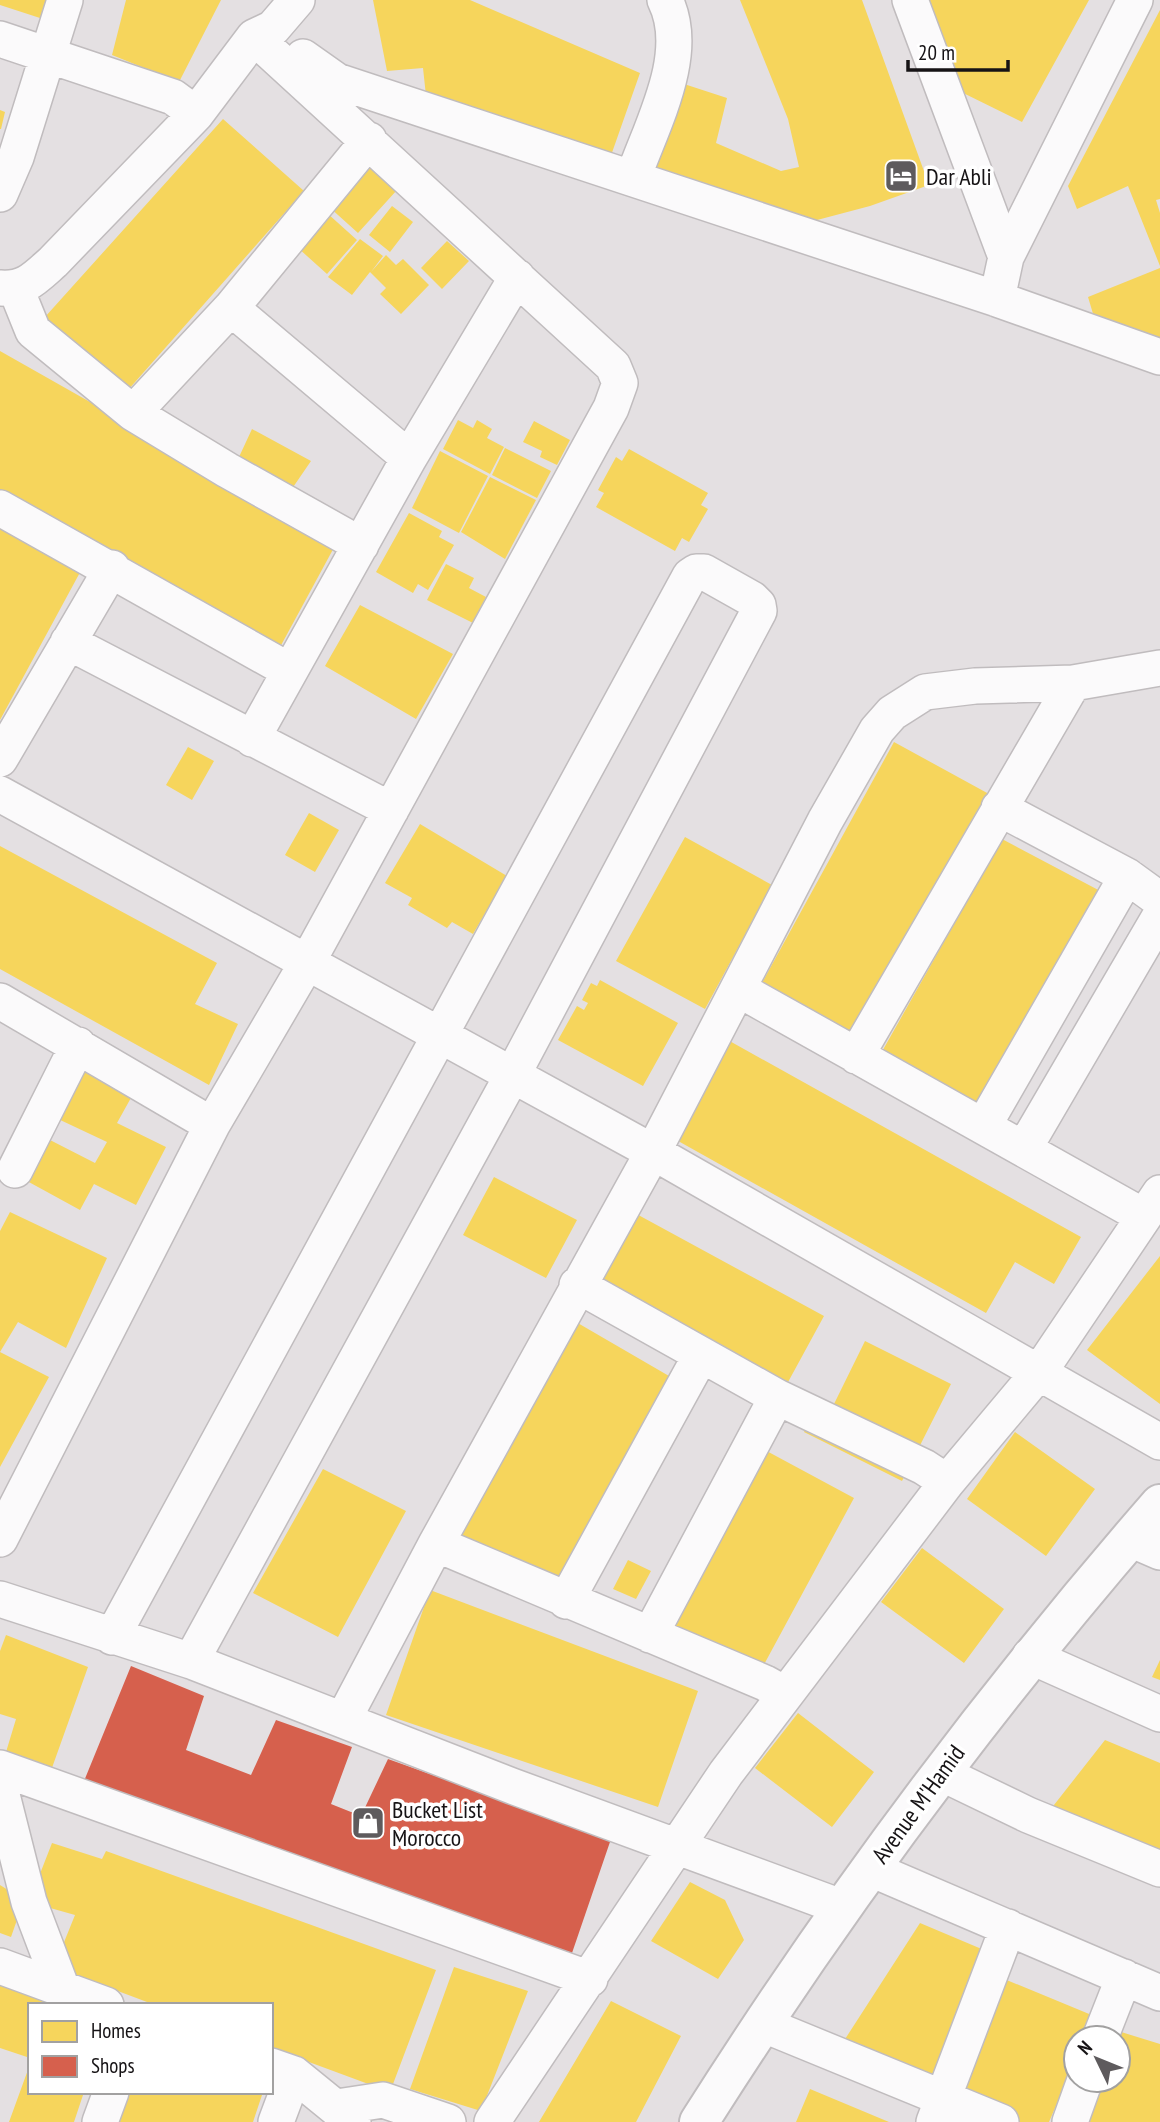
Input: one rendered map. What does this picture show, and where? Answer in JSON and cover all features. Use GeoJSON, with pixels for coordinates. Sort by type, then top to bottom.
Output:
{"type":"FeatureCollection","features":[{"type":"Feature","properties":{"kind":"street"},"geometry":{"type":"LineString","coordinates":[[0,194],[16,157],[65,0]]}},
{"type":"Feature","properties":{"kind":"street"},"geometry":{"type":"LineString","coordinates":[[296,0],[195,114],[53,262],[29,284],[8,289],[33,331],[133,413],[227,471],[360,545]]}},
{"type":"Feature","properties":{"kind":"street"},"geometry":{"type":"LineString","coordinates":[[633,178],[667,80],[674,50],[674,18],[665,0]]}},
{"type":"Feature","properties":{"kind":"street"},"geometry":{"type":"LineString","coordinates":[[910,0],[1006,257]]}},
{"type":"Feature","properties":{"kind":"street"},"geometry":{"type":"LineString","coordinates":[[998,299],[1006,257],[1135,0]]}},
{"type":"Feature","properties":{"kind":"street"},"geometry":{"type":"LineString","coordinates":[[0,1539],[212,1125],[308,961],[611,408],[620,383],[612,366],[369,140],[264,33]]}},
{"type":"Feature","properties":{"kind":"street"},"geometry":{"type":"LineString","coordinates":[[264,33],[291,47],[337,81],[998,299],[1160,357]]}},
{"type":"Feature","properties":{"kind":"street"},"geometry":{"type":"LineString","coordinates":[[0,38],[173,97],[195,114]]}},
{"type":"Feature","properties":{"kind":"street"},"geometry":{"type":"LineString","coordinates":[[133,413],[231,308],[369,140]]}},
{"type":"Feature","properties":{"kind":"street"},"geometry":{"type":"LineString","coordinates":[[253,739],[409,458],[517,278]]}},
{"type":"Feature","properties":{"kind":"street"},"geometry":{"type":"LineString","coordinates":[[231,308],[409,458]]}},
{"type":"Feature","properties":{"kind":"street"},"geometry":{"type":"LineString","coordinates":[[0,508],[112,568],[290,671]]}},
{"type":"Feature","properties":{"kind":"street"},"geometry":{"type":"LineString","coordinates":[[0,759],[112,568]]}},
{"type":"Feature","properties":{"kind":"street"},"geometry":{"type":"LineString","coordinates":[[112,1637],[690,576],[696,572],[704,572],[752,599],[759,611],[513,1074],[191,1661]]}},
{"type":"Feature","properties":{"kind":"street"},"geometry":{"type":"LineString","coordinates":[[68,642],[391,810]]}},
{"type":"Feature","properties":{"kind":"street"},"geometry":{"type":"LineString","coordinates":[[344,1718],[577,1285],[653,1152],[825,821],[877,730],[892,713],[925,692],[975,686],[1073,683],[1160,668]]}},
{"type":"Feature","properties":{"kind":"street"},"geometry":{"type":"LineString","coordinates":[[856,1056],[1073,683]]}},
{"type":"Feature","properties":{"kind":"street"},"geometry":{"type":"LineString","coordinates":[[0,794],[653,1152],[1160,1442]]}},
{"type":"Feature","properties":{"kind":"street"},"geometry":{"type":"LineString","coordinates":[[999,808],[1127,876],[1160,900]]}},
{"type":"Feature","properties":{"kind":"street"},"geometry":{"type":"LineString","coordinates":[[984,1125],[1127,876]]}},
{"type":"Feature","properties":{"kind":"street"},"geometry":{"type":"LineString","coordinates":[[1025,1147],[1160,916]]}},
{"type":"Feature","properties":{"kind":"street"},"geometry":{"type":"LineString","coordinates":[[492,2122],[590,1979],[701,1808],[947,1482],[1040,1371],[1151,1204],[1025,1147],[738,989]]}},
{"type":"Feature","properties":{"kind":"street"},"geometry":{"type":"LineString","coordinates":[[0,1001],[212,1125]]}},
{"type":"Feature","properties":{"kind":"street"},"geometry":{"type":"LineString","coordinates":[[5,1177],[78,1045]]}},
{"type":"Feature","properties":{"kind":"street"},"geometry":{"type":"LineString","coordinates":[[577,1285],[777,1397],[924,1467],[947,1482]]}},
{"type":"Feature","properties":{"kind":"street"},"geometry":{"type":"LineString","coordinates":[[566,1601],[701,1355]]}},
{"type":"Feature","properties":{"kind":"street"},"geometry":{"type":"LineString","coordinates":[[650,1635],[777,1397]]}},
{"type":"Feature","properties":{"kind":"street","name":"Avenue M'Hamid"},"geometry":{"type":"LineString","coordinates":[[699,2122],[841,1908],[941,1773],[1030,1656],[1145,1545],[1160,1504]]}},
{"type":"Feature","properties":{"kind":"street"},"geometry":{"type":"LineString","coordinates":[[436,1544],[765,1683],[785,1694]]}},
{"type":"Feature","properties":{"kind":"street"},"geometry":{"type":"LineString","coordinates":[[0,1599],[191,1661],[344,1718],[512,1786],[841,1908]]}},
{"type":"Feature","properties":{"kind":"street"},"geometry":{"type":"LineString","coordinates":[[1030,1656],[1160,1714]]}},
{"type":"Feature","properties":{"kind":"street"},"geometry":{"type":"LineString","coordinates":[[0,1768],[590,1979]]}},
{"type":"Feature","properties":{"kind":"street"},"geometry":{"type":"LineString","coordinates":[[941,1773],[1028,1815],[1160,1869]]}},
{"type":"Feature","properties":{"kind":"street"},"geometry":{"type":"LineString","coordinates":[[0,1787],[29,1902],[62,1989]]}},
{"type":"Feature","properties":{"kind":"street"},"geometry":{"type":"LineString","coordinates":[[871,1869],[1160,1993]]}},
{"type":"Feature","properties":{"kind":"street"},"geometry":{"type":"LineString","coordinates":[[939,2110],[1008,1927]]}},
{"type":"Feature","properties":{"kind":"street"},"geometry":{"type":"LineString","coordinates":[[0,1966],[100,2003]]}},
{"type":"Feature","properties":{"kind":"street"},"geometry":{"type":"LineString","coordinates":[[1106,2024],[1124,1977]]}},
{"type":"Feature","properties":{"kind":"street"},"geometry":{"type":"LineString","coordinates":[[762,2024],[939,2110],[1001,2122]]}},
{"type":"Feature","properties":{"kind":"street"},"geometry":{"type":"LineString","coordinates":[[276,2122],[282,2070],[345,2115],[383,2100],[448,2122]]}},
{"type":"Feature","properties":{"kind":"street"},"geometry":{"type":"LineString","coordinates":[[100,2122],[110,2094]]}},
{"type":"Feature","properties":{"kind":"street"},"geometry":{"type":"LineString","coordinates":[[1070,2122],[1080,2094]]}},
{"type":"Feature","properties":{"kind":"building: Homes"},"geometry":{"type":"Polygon","coordinates":[[[0,0],[46,0],[40,18],[0,5],[0,0]]]}},
{"type":"Feature","properties":{"kind":"building: Homes"},"geometry":{"type":"Polygon","coordinates":[[[126,0],[221,0],[179,82],[112,55],[126,0]]]}},
{"type":"Feature","properties":{"kind":"building: Homes"},"geometry":{"type":"Polygon","coordinates":[[[373,0],[470,0],[640,73],[608,164],[427,105],[423,68],[387,71],[373,0]]]}},
{"type":"Feature","properties":{"kind":"building: Homes"},"geometry":{"type":"Polygon","coordinates":[[[740,0],[862,0],[929,185],[870,206],[802,224],[646,176],[681,83],[727,98],[716,143],[781,171],[799,167],[788,119],[740,0]]]}},
{"type":"Feature","properties":{"kind":"building: Homes"},"geometry":{"type":"Polygon","coordinates":[[[921,0],[1089,0],[1022,122],[951,87],[921,0]]]}},
{"type":"Feature","properties":{"kind":"building: Homes"},"geometry":{"type":"Polygon","coordinates":[[[1160,10],[1160,199],[1156,200],[1160,213],[1160,266],[1128,186],[1077,209],[1068,186],[1160,10]]]}},
{"type":"Feature","properties":{"kind":"building: Homes"},"geometry":{"type":"Polygon","coordinates":[[[0,110],[5,112],[1,129],[0,129],[0,110]]]}},
{"type":"Feature","properties":{"kind":"building: Homes"},"geometry":{"type":"Polygon","coordinates":[[[223,119],[304,191],[128,390],[45,317],[223,119]]]}},
{"type":"Feature","properties":{"kind":"building: Homes"},"geometry":{"type":"Polygon","coordinates":[[[367,164],[397,190],[358,233],[328,206],[367,164]]]}},
{"type":"Feature","properties":{"kind":"building: Homes"},"geometry":{"type":"Polygon","coordinates":[[[392,206],[413,222],[390,252],[369,235],[392,206]]]}},
{"type":"Feature","properties":{"kind":"building: Homes"},"geometry":{"type":"Polygon","coordinates":[[[327,213],[357,240],[327,274],[297,247],[327,213]]]}},
{"type":"Feature","properties":{"kind":"building: Homes"},"geometry":{"type":"Polygon","coordinates":[[[360,239],[383,256],[371,272],[386,255],[396,265],[403,259],[429,285],[401,314],[380,294],[386,288],[370,272],[352,295],[328,277],[360,239]]]}},
{"type":"Feature","properties":{"kind":"building: Homes"},"geometry":{"type":"Polygon","coordinates":[[[447,241],[469,261],[442,289],[421,268],[447,241]]]}},
{"type":"Feature","properties":{"kind":"building: Homes"},"geometry":{"type":"Polygon","coordinates":[[[1160,268],[1160,354],[1094,317],[1088,297],[1160,268]]]}},
{"type":"Feature","properties":{"kind":"building: Homes"},"geometry":{"type":"Polygon","coordinates":[[[0,351],[337,542],[279,649],[0,492],[0,351]]]}},
{"type":"Feature","properties":{"kind":"building: Homes"},"geometry":{"type":"Polygon","coordinates":[[[458,420],[473,428],[477,420],[492,429],[487,438],[504,447],[490,474],[443,449],[458,420]]]}},
{"type":"Feature","properties":{"kind":"building: Homes"},"geometry":{"type":"Polygon","coordinates":[[[534,421],[570,440],[557,465],[540,457],[542,451],[523,442],[534,421]]]}},
{"type":"Feature","properties":{"kind":"building: Homes"},"geometry":{"type":"Polygon","coordinates":[[[252,429],[311,461],[287,496],[239,457],[252,429]]]}},
{"type":"Feature","properties":{"kind":"building: Homes"},"geometry":{"type":"Polygon","coordinates":[[[505,448],[551,471],[537,498],[492,475],[505,448]]]}},
{"type":"Feature","properties":{"kind":"building: Homes"},"geometry":{"type":"Polygon","coordinates":[[[629,449],[708,493],[701,505],[708,509],[689,542],[682,538],[675,551],[596,507],[604,493],[598,490],[616,457],[622,461],[629,449]]]}},
{"type":"Feature","properties":{"kind":"building: Homes"},"geometry":{"type":"Polygon","coordinates":[[[440,451],[488,476],[459,533],[412,508],[440,451]]]}},
{"type":"Feature","properties":{"kind":"building: Homes"},"geometry":{"type":"Polygon","coordinates":[[[490,477],[536,500],[505,559],[461,532],[490,477]]]}},
{"type":"Feature","properties":{"kind":"building: Homes"},"geometry":{"type":"Polygon","coordinates":[[[409,513],[442,531],[439,537],[454,545],[428,590],[418,584],[413,593],[376,572],[409,513]]]}},
{"type":"Feature","properties":{"kind":"building: Homes"},"geometry":{"type":"Polygon","coordinates":[[[0,521],[84,565],[0,720],[0,521]]]}},
{"type":"Feature","properties":{"kind":"building: Homes"},"geometry":{"type":"Polygon","coordinates":[[[446,564],[474,578],[469,588],[486,597],[473,623],[427,600],[446,564]]]}},
{"type":"Feature","properties":{"kind":"building: Homes"},"geometry":{"type":"Polygon","coordinates":[[[360,605],[453,654],[416,719],[325,666],[360,605]]]}},
{"type":"Feature","properties":{"kind":"building: Homes"},"geometry":{"type":"Polygon","coordinates":[[[894,742],[989,794],[847,1054],[752,1001],[894,742]]]}},
{"type":"Feature","properties":{"kind":"building: Homes"},"geometry":{"type":"Polygon","coordinates":[[[188,747],[214,761],[192,800],[166,785],[188,747]]]}},
{"type":"Feature","properties":{"kind":"building: Homes"},"geometry":{"type":"Polygon","coordinates":[[[309,813],[339,830],[315,872],[285,855],[309,813]]]}},
{"type":"Feature","properties":{"kind":"building: Homes"},"geometry":{"type":"Polygon","coordinates":[[[420,824],[507,876],[473,934],[452,922],[447,928],[408,905],[412,898],[385,883],[420,824]]]}},
{"type":"Feature","properties":{"kind":"building: Homes"},"geometry":{"type":"Polygon","coordinates":[[[685,837],[772,885],[705,1009],[616,961],[685,837]]]}},
{"type":"Feature","properties":{"kind":"building: Homes"},"geometry":{"type":"Polygon","coordinates":[[[1002,839],[1104,893],[975,1127],[871,1071],[1002,839]]]}},
{"type":"Feature","properties":{"kind":"building: Homes"},"geometry":{"type":"Polygon","coordinates":[[[0,846],[217,963],[195,1004],[238,1024],[209,1085],[0,969],[0,846]]]}},
{"type":"Feature","properties":{"kind":"building: Homes"},"geometry":{"type":"Polygon","coordinates":[[[600,980],[678,1023],[643,1086],[558,1040],[577,1006],[584,1010],[588,1003],[582,1000],[591,983],[597,986],[600,980]]]}},
{"type":"Feature","properties":{"kind":"building: Homes"},"geometry":{"type":"Polygon","coordinates":[[[726,1039],[1081,1237],[1054,1284],[1015,1262],[986,1313],[671,1137],[726,1039]]]}},
{"type":"Feature","properties":{"kind":"building: Homes"},"geometry":{"type":"Polygon","coordinates":[[[88,1062],[137,1087],[117,1123],[166,1147],[136,1205],[94,1184],[80,1210],[27,1181],[50,1140],[95,1163],[107,1142],[56,1118],[88,1062]]]}},
{"type":"Feature","properties":{"kind":"building: Homes"},"geometry":{"type":"Polygon","coordinates":[[[494,1177],[577,1220],[546,1278],[463,1235],[494,1177]]]}},
{"type":"Feature","properties":{"kind":"building: Homes"},"geometry":{"type":"Polygon","coordinates":[[[631,1211],[824,1316],[775,1406],[582,1301],[631,1211]]]}},
{"type":"Feature","properties":{"kind":"building: Homes"},"geometry":{"type":"Polygon","coordinates":[[[10,1212],[107,1258],[66,1348],[18,1322],[0,1352],[0,1231],[10,1212]]]}},
{"type":"Feature","properties":{"kind":"building: Homes"},"geometry":{"type":"Polygon","coordinates":[[[1160,1256],[1160,1404],[1087,1350],[1160,1256]]]}},
{"type":"Feature","properties":{"kind":"building: Homes"},"geometry":{"type":"Polygon","coordinates":[[[576,1322],[669,1376],[547,1603],[447,1553],[576,1322]]]}},
{"type":"Feature","properties":{"kind":"building: Homes"},"geometry":{"type":"Polygon","coordinates":[[[865,1341],[951,1384],[902,1481],[804,1432],[821,1398],[834,1404],[865,1341]]]}},
{"type":"Feature","properties":{"kind":"building: Homes"},"geometry":{"type":"Polygon","coordinates":[[[0,1352],[49,1377],[0,1467],[0,1352]]]}},
{"type":"Feature","properties":{"kind":"building: Homes"},"geometry":{"type":"Polygon","coordinates":[[[1015,1432],[1095,1489],[1046,1556],[967,1499],[1015,1432]]]}},
{"type":"Feature","properties":{"kind":"building: Homes"},"geometry":{"type":"Polygon","coordinates":[[[761,1448],[854,1498],[753,1685],[661,1635],[761,1448]]]}},
{"type":"Feature","properties":{"kind":"building: Homes"},"geometry":{"type":"Polygon","coordinates":[[[323,1469],[406,1511],[338,1637],[253,1593],[323,1469]]]}},
{"type":"Feature","properties":{"kind":"building: Homes"},"geometry":{"type":"Polygon","coordinates":[[[922,1548],[1004,1609],[964,1663],[881,1602],[922,1548]]]}},
{"type":"Feature","properties":{"kind":"building: Homes"},"geometry":{"type":"Polygon","coordinates":[[[628,1560],[651,1571],[636,1599],[613,1589],[628,1560]]]}},
{"type":"Feature","properties":{"kind":"building: Homes"},"geometry":{"type":"Polygon","coordinates":[[[430,1590],[698,1691],[658,1807],[386,1715],[430,1590]]]}},
{"type":"Feature","properties":{"kind":"building: Homes"},"geometry":{"type":"Polygon","coordinates":[[[6,1635],[88,1667],[48,1779],[3,1762],[16,1719],[0,1714],[0,1651],[6,1635]]]}},
{"type":"Feature","properties":{"kind":"building: Homes"},"geometry":{"type":"Polygon","coordinates":[[[1160,1660],[1160,1680],[1152,1677],[1160,1660]]]}},
{"type":"Feature","properties":{"kind":"building: Homes"},"geometry":{"type":"Polygon","coordinates":[[[798,1713],[874,1772],[832,1827],[755,1768],[798,1713]]]}},
{"type":"Feature","properties":{"kind":"building: Homes"},"geometry":{"type":"Polygon","coordinates":[[[1105,1740],[1160,1763],[1160,1868],[1043,1819],[1105,1740]]]}},
{"type":"Feature","properties":{"kind":"building: Homes"},"geometry":{"type":"Polygon","coordinates":[[[52,1843],[102,1859],[106,1851],[436,1970],[390,2092],[273,2049],[273,2003],[150,2003],[54,1967],[75,1915],[29,1902],[52,1843]]]}},
{"type":"Feature","properties":{"kind":"building: Homes"},"geometry":{"type":"Polygon","coordinates":[[[690,1882],[725,1900],[744,1940],[718,1979],[651,1941],[690,1882]]]}},
{"type":"Feature","properties":{"kind":"building: Homes"},"geometry":{"type":"Polygon","coordinates":[[[0,1885],[24,1900],[11,1937],[0,1933],[0,1885]]]}},
{"type":"Feature","properties":{"kind":"building: Homes"},"geometry":{"type":"Polygon","coordinates":[[[920,1923],[984,1950],[930,2087],[838,2050],[920,1923]]]}},
{"type":"Feature","properties":{"kind":"building: Homes"},"geometry":{"type":"Polygon","coordinates":[[[454,1967],[528,1991],[481,2111],[410,2089],[454,1967]]]}},
{"type":"Feature","properties":{"kind":"building: Homes"},"geometry":{"type":"Polygon","coordinates":[[[997,1976],[1094,2016],[1091,2024],[1062,2024],[1062,2092],[1049,2122],[986,2122],[944,2104],[997,1976]]]}},
{"type":"Feature","properties":{"kind":"building: Homes"},"geometry":{"type":"Polygon","coordinates":[[[0,1979],[67,2003],[28,2003],[28,2057],[0,2048],[0,1979]]]}},
{"type":"Feature","properties":{"kind":"building: Homes"},"geometry":{"type":"Polygon","coordinates":[[[611,2001],[681,2036],[636,2122],[539,2122],[611,2001]]]}},
{"type":"Feature","properties":{"kind":"building: Homes"},"geometry":{"type":"Polygon","coordinates":[[[1132,2035],[1160,2044],[1160,2122],[1077,2122],[1085,2094],[1132,2094],[1132,2035]]]}},
{"type":"Feature","properties":{"kind":"building: Homes"},"geometry":{"type":"Polygon","coordinates":[[[28,2070],[28,2094],[83,2094],[74,2122],[9,2122],[28,2070]]]}},
{"type":"Feature","properties":{"kind":"building: Homes"},"geometry":{"type":"Polygon","coordinates":[[[810,2089],[889,2122],[796,2122],[810,2089]]]}},
{"type":"Feature","properties":{"kind":"building: Homes"},"geometry":{"type":"Polygon","coordinates":[[[127,2094],[262,2094],[253,2122],[117,2122],[127,2094]]]}},
{"type":"Feature","properties":{"kind":"building: Shops"},"geometry":{"type":"Polygon","coordinates":[[[131,1666],[204,1696],[186,1750],[251,1775],[276,1720],[352,1747],[331,1804],[361,1816],[388,1759],[611,1839],[572,1953],[82,1786],[131,1666]]]}},
{"type":"Feature","properties":{"kind":"place","name":"Dar Abli"},"geometry":{"type":"Point","coordinates":[901,176]}},
{"type":"Feature","properties":{"kind":"place","name":"Bucket List Morocco"},"geometry":{"type":"Point","coordinates":[368,1823]}}]}
